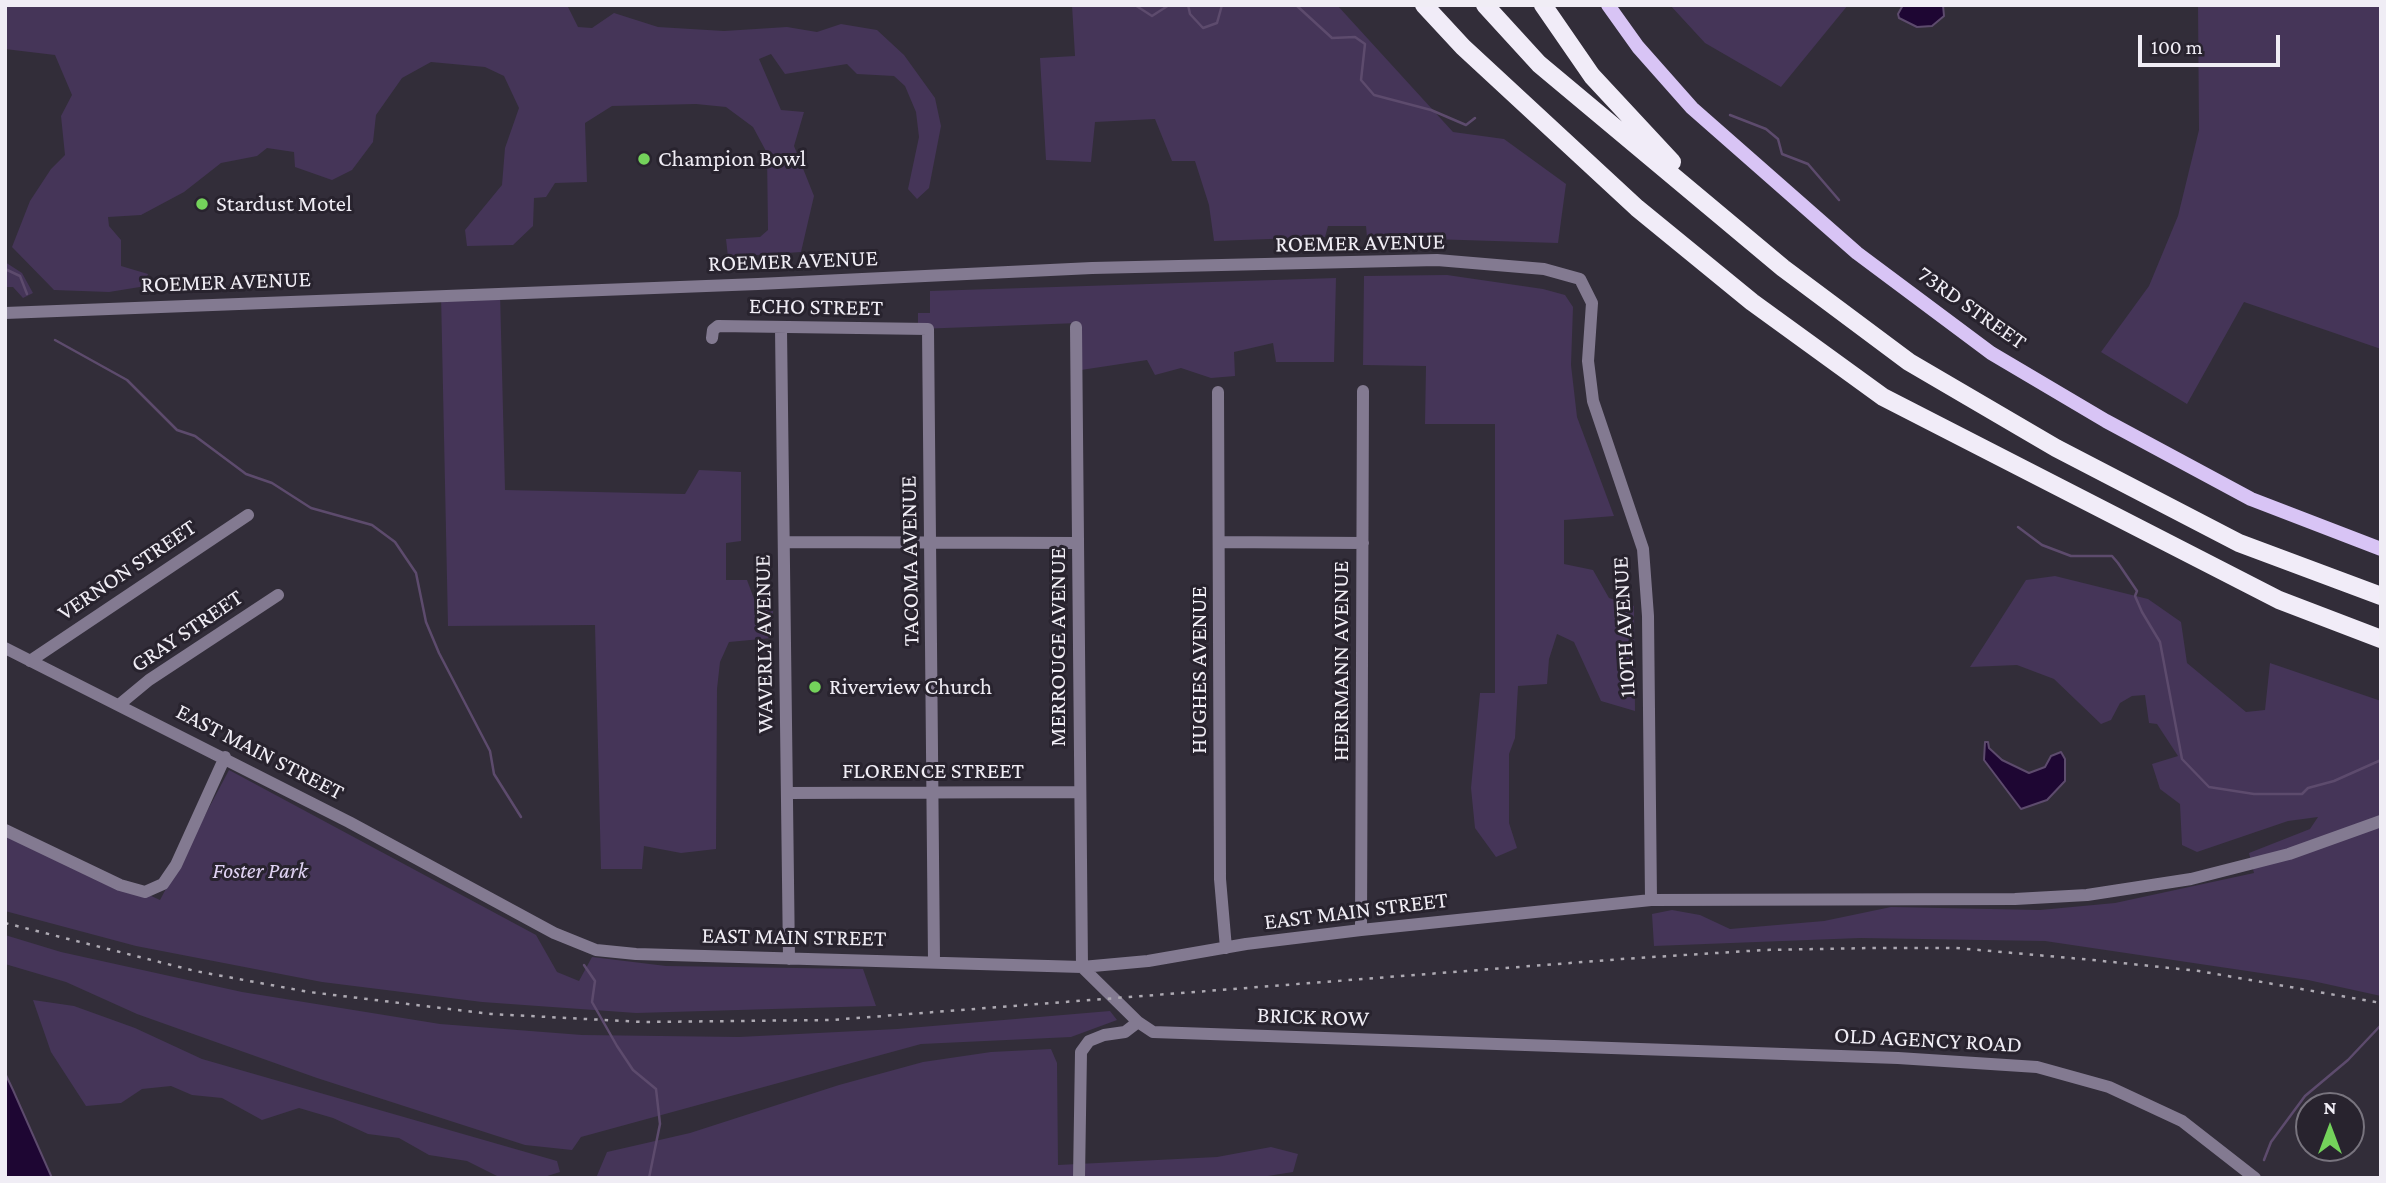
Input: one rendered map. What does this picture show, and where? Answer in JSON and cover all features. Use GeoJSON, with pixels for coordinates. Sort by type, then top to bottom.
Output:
{"type":"FeatureCollection","features":[{"type":"Feature","properties":{"kind":"highway"},"geometry":{"type":"LineString","coordinates":[[1424,5],[1463,47],[1637,208],[1752,302],[1883,397],[2279,600],[2381,639]]}},
{"type":"Feature","properties":{"kind":"highway"},"geometry":{"type":"LineString","coordinates":[[1485,5],[1539,64],[1783,268],[1909,362],[2056,448],[2239,543],[2381,596]]}},
{"type":"Feature","properties":{"kind":"highway"},"geometry":{"type":"LineString","coordinates":[[1543,5],[1592,76],[1653,143],[1783,268]]}},
{"type":"Feature","properties":{"kind":"main road","name":"73RD STREET"},"geometry":{"type":"LineString","coordinates":[[1608,5],[1638,47],[1692,108],[1857,253],[1992,353],[2106,421],[2251,499],[2381,549]]}},
{"type":"Feature","properties":{"kind":"street","name":"ROEMER AVENUE"},"geometry":{"type":"LineString","coordinates":[[5,313],[758,285],[1092,268],[1437,260],[1544,269],[1580,279]]}},
{"type":"Feature","properties":{"kind":"street","name":"110TH AVENUE"},"geometry":{"type":"LineString","coordinates":[[1580,279],[1592,303],[1588,361],[1592,401],[1643,549],[1648,616],[1651,900]]}},
{"type":"Feature","properties":{"kind":"street","name":"ECHO STREET"},"geometry":{"type":"LineString","coordinates":[[712,338],[713,330],[718,326],[928,329]]}},
{"type":"Feature","properties":{"kind":"street","name":"MERROUGE AVENUE"},"geometry":{"type":"LineString","coordinates":[[1076,327],[1082,967]]}},
{"type":"Feature","properties":{"kind":"street","name":"WAVERLY AVENUE"},"geometry":{"type":"LineString","coordinates":[[782,329],[789,959]]}},
{"type":"Feature","properties":{"kind":"street","name":"TACOMA AVENUE"},"geometry":{"type":"LineString","coordinates":[[928,329],[934,961]]}},
{"type":"Feature","properties":{"kind":"street","name":"HERRMANN AVENUE"},"geometry":{"type":"LineString","coordinates":[[1361,930],[1363,391]]}},
{"type":"Feature","properties":{"kind":"street","name":"HUGHES AVENUE"},"geometry":{"type":"LineString","coordinates":[[1219,392],[1220,879],[1226,948]]}},
{"type":"Feature","properties":{"kind":"street","name":"VERNON STREET"},"geometry":{"type":"LineString","coordinates":[[30,661],[248,515]]}},
{"type":"Feature","properties":{"kind":"street"},"geometry":{"type":"LineString","coordinates":[[1219,541],[1363,543]]}},
{"type":"Feature","properties":{"kind":"street"},"geometry":{"type":"LineString","coordinates":[[784,542],[1078,543]]}},
{"type":"Feature","properties":{"kind":"street","name":"GRAY STREET"},"geometry":{"type":"LineString","coordinates":[[120,704],[149,680],[278,595]]}},
{"type":"Feature","properties":{"kind":"street","name":"EAST MAIN STREET"},"geometry":{"type":"LineString","coordinates":[[7,653],[30,661],[120,704],[225,757],[554,933],[596,950],[789,959],[1082,967],[1148,961],[1361,930],[1651,900],[2015,899],[2087,895],[2166,884],[2277,858],[2381,821]]}},
{"type":"Feature","properties":{"kind":"street"},"geometry":{"type":"LineString","coordinates":[[5,830],[120,885],[145,892],[163,884],[176,865],[225,757]]}},
{"type":"Feature","properties":{"kind":"street","name":"FLORENCE STREET"},"geometry":{"type":"LineString","coordinates":[[787,793],[1080,792]]}},
{"type":"Feature","properties":{"kind":"street","name":"BRICK ROW"},"geometry":{"type":"LineString","coordinates":[[1082,967],[1138,1022],[1153,1032],[1569,1045]]}},
{"type":"Feature","properties":{"kind":"street"},"geometry":{"type":"LineString","coordinates":[[1079,1178],[1081,1052],[1089,1041],[1104,1035],[1125,1032],[1138,1022]]}},
{"type":"Feature","properties":{"kind":"street","name":"OLD AGENCY ROAD"},"geometry":{"type":"LineString","coordinates":[[1569,1045],[1898,1058],[2036,1068],[2109,1087],[2182,1121],[2255,1178]]}},
{"type":"Feature","properties":{"kind":"green space"},"geometry":{"type":"Polygon","coordinates":[[[5,5],[567,5],[578,27],[592,28],[614,13],[658,27],[724,31],[787,27],[817,32],[841,24],[877,30],[904,55],[935,98],[941,126],[929,188],[917,199],[908,189],[919,137],[916,112],[905,86],[894,76],[857,74],[847,64],[785,74],[771,54],[759,59],[781,110],[804,112],[794,146],[814,196],[801,252],[728,257],[726,239],[760,237],[768,230],[767,153],[753,127],[726,107],[696,104],[612,106],[585,123],[587,182],[555,183],[546,197],[534,198],[533,226],[513,245],[467,246],[465,230],[502,185],[505,148],[519,108],[504,76],[485,67],[431,62],[402,78],[376,115],[373,142],[352,170],[332,180],[295,167],[294,152],[267,148],[257,156],[221,163],[184,192],[141,215],[108,217],[109,226],[121,240],[121,266],[148,274],[146,286],[109,292],[54,290],[12,247],[30,201],[51,169],[65,155],[61,116],[72,95],[55,55],[5,49],[5,5]]]}},
{"type":"Feature","properties":{"kind":"green space"},"geometry":{"type":"Polygon","coordinates":[[[1072,5],[1337,5],[1453,132],[1504,139],[1566,184],[1558,243],[1367,237],[1366,226],[1328,226],[1325,237],[1214,241],[1209,205],[1195,161],[1172,161],[1155,119],[1095,122],[1091,162],[1046,160],[1040,58],[1075,56],[1072,5]]]}},
{"type":"Feature","properties":{"kind":"green space"},"geometry":{"type":"Polygon","coordinates":[[[1670,5],[1848,5],[1781,87],[1705,43],[1670,5]]]}},
{"type":"Feature","properties":{"kind":"green space"},"geometry":{"type":"Polygon","coordinates":[[[2198,5],[2381,5],[2381,349],[2244,302],[2187,404],[2101,352],[2149,286],[2178,216],[2199,130],[2198,5]]]}},
{"type":"Feature","properties":{"kind":"green space"},"geometry":{"type":"Polygon","coordinates":[[[5,262],[22,273],[33,293],[23,298],[13,287],[5,287],[5,262]]]}},
{"type":"Feature","properties":{"kind":"green space"},"geometry":{"type":"Polygon","coordinates":[[[1447,275],[1543,289],[1565,295],[1573,307],[1571,365],[1577,417],[1614,516],[1564,520],[1564,564],[1593,570],[1609,598],[1634,606],[1635,711],[1601,701],[1574,642],[1557,634],[1549,659],[1547,684],[1518,686],[1515,738],[1509,754],[1509,823],[1517,848],[1496,857],[1475,828],[1471,788],[1480,693],[1495,693],[1495,424],[1425,424],[1426,366],[1363,365],[1364,276],[1447,275]]]}},
{"type":"Feature","properties":{"kind":"green space"},"geometry":{"type":"Polygon","coordinates":[[[1336,278],[1334,362],[1276,362],[1273,343],[1234,352],[1235,376],[1211,378],[1181,368],[1155,375],[1147,360],[1081,370],[1079,323],[918,329],[918,313],[930,313],[930,291],[1336,278]]]}},
{"type":"Feature","properties":{"kind":"green space"},"geometry":{"type":"Polygon","coordinates":[[[500,292],[505,490],[685,494],[699,470],[741,472],[741,541],[726,543],[726,580],[747,580],[756,604],[773,611],[772,638],[729,642],[720,662],[717,689],[716,849],[681,853],[644,846],[642,869],[601,869],[595,625],[448,626],[441,294],[500,292]]]}},
{"type":"Feature","properties":{"kind":"green space"},"geometry":{"type":"Polygon","coordinates":[[[2055,576],[2148,599],[2181,622],[2187,663],[2246,712],[2265,710],[2270,663],[2381,701],[2381,996],[2308,980],[2045,941],[1860,938],[1654,946],[1652,914],[1672,910],[1700,915],[1730,929],[1824,921],[1891,907],[2040,910],[2115,903],[2254,873],[2249,853],[2310,829],[2318,817],[2288,821],[2197,852],[2182,845],[2180,804],[2160,789],[2152,764],[2178,756],[2157,724],[2149,723],[2145,695],[2132,696],[2120,703],[2111,720],[2101,724],[2054,679],[2017,665],[1970,667],[2026,580],[2055,576]]]}},
{"type":"Feature","properties":{"kind":"green space","name":"Foster Park"},"geometry":{"type":"Polygon","coordinates":[[[229,770],[536,935],[557,972],[579,981],[592,957],[666,966],[863,969],[876,1006],[636,1013],[482,1002],[322,982],[136,946],[5,911],[5,830],[160,900],[229,770]]]}},
{"type":"Feature","properties":{"kind":"green space"},"geometry":{"type":"Polygon","coordinates":[[[5,935],[61,952],[242,992],[440,1024],[582,1035],[739,1037],[897,1029],[1110,1011],[1117,1020],[1071,1037],[921,1044],[581,1137],[572,1150],[525,1145],[317,1078],[137,1014],[66,982],[5,964],[5,935]]]}},
{"type":"Feature","properties":{"kind":"green space"},"geometry":{"type":"Polygon","coordinates":[[[33,1000],[74,1006],[135,1028],[202,1059],[557,1161],[560,1172],[541,1178],[501,1178],[467,1161],[429,1155],[399,1138],[368,1134],[333,1118],[299,1108],[262,1120],[222,1098],[192,1095],[171,1086],[142,1089],[121,1103],[86,1106],[51,1052],[33,1000]]]}},
{"type":"Feature","properties":{"kind":"green space"},"geometry":{"type":"Polygon","coordinates":[[[1051,1049],[1057,1063],[1058,1165],[1217,1157],[1271,1147],[1298,1154],[1293,1172],[1255,1178],[596,1178],[607,1152],[690,1133],[839,1085],[923,1062],[991,1052],[1051,1049]]]}},
{"type":"Feature","properties":{"kind":"shaded area"},"geometry":{"type":"Polygon","coordinates":[[[1903,5],[1943,5],[1944,16],[1932,26],[1917,27],[1899,18],[1898,14],[1903,5]]]}},
{"type":"Feature","properties":{"kind":"shaded area"},"geometry":{"type":"Polygon","coordinates":[[[1985,742],[1988,742],[1989,748],[2002,760],[2029,773],[2045,767],[2051,756],[2061,752],[2065,759],[2065,781],[2047,800],[2021,809],[1984,760],[1985,742]]]}},
{"type":"Feature","properties":{"kind":"shaded area"},"geometry":{"type":"Polygon","coordinates":[[[5,1073],[13,1090],[52,1178],[5,1178],[5,1073]]]}},
{"type":"Feature","properties":{"kind":"waterway"},"geometry":{"type":"LineString","coordinates":[[1135,5],[1152,16],[1169,5]]}},
{"type":"Feature","properties":{"kind":"waterway"},"geometry":{"type":"LineString","coordinates":[[1188,5],[1190,14],[1203,28],[1217,23],[1222,5]]}},
{"type":"Feature","properties":{"kind":"waterway"},"geometry":{"type":"LineString","coordinates":[[1296,5],[1332,38],[1355,37],[1365,44],[1361,80],[1374,95],[1431,110],[1466,125],[1475,118]]}},
{"type":"Feature","properties":{"kind":"waterway"},"geometry":{"type":"LineString","coordinates":[[1730,115],[1766,129],[1778,139],[1782,154],[1808,164],[1839,200]]}},
{"type":"Feature","properties":{"kind":"waterway"},"geometry":{"type":"LineString","coordinates":[[5,269],[20,276],[27,294]]}},
{"type":"Feature","properties":{"kind":"waterway"},"geometry":{"type":"LineString","coordinates":[[55,340],[127,380],[177,430],[195,436],[246,474],[272,483],[311,508],[372,525],[395,542],[416,573],[426,622],[439,653],[490,751],[494,774],[521,817]]}},
{"type":"Feature","properties":{"kind":"waterway"},"geometry":{"type":"LineString","coordinates":[[2018,527],[2042,545],[2071,556],[2112,556],[2118,563],[2137,591],[2135,596],[2142,612],[2160,642],[2182,759],[2209,787],[2254,794],[2302,794],[2308,788],[2334,781],[2381,760]]}},
{"type":"Feature","properties":{"kind":"waterway"},"geometry":{"type":"LineString","coordinates":[[584,965],[595,981],[592,1002],[617,1046],[633,1070],[656,1089],[660,1124],[649,1178]]}},
{"type":"Feature","properties":{"kind":"waterway"},"geometry":{"type":"LineString","coordinates":[[2264,1160],[2271,1142],[2305,1096],[2348,1060],[2381,1025]]}},
{"type":"Feature","properties":{"kind":"railway"},"geometry":{"type":"LineString","coordinates":[[5,923],[195,971],[309,992],[491,1014],[643,1022],[831,1020],[1622,959],[1764,950],[1872,948],[1956,948],[2199,971],[2381,1003]]}},
{"type":"Feature","properties":{"kind":"place","name":"Champion Bowl"},"geometry":{"type":"Point","coordinates":[644,159]}},
{"type":"Feature","properties":{"kind":"place","name":"Stardust Motel"},"geometry":{"type":"Point","coordinates":[202,204]}},
{"type":"Feature","properties":{"kind":"place","name":"Riverview Church"},"geometry":{"type":"Point","coordinates":[815,687]}}]}
